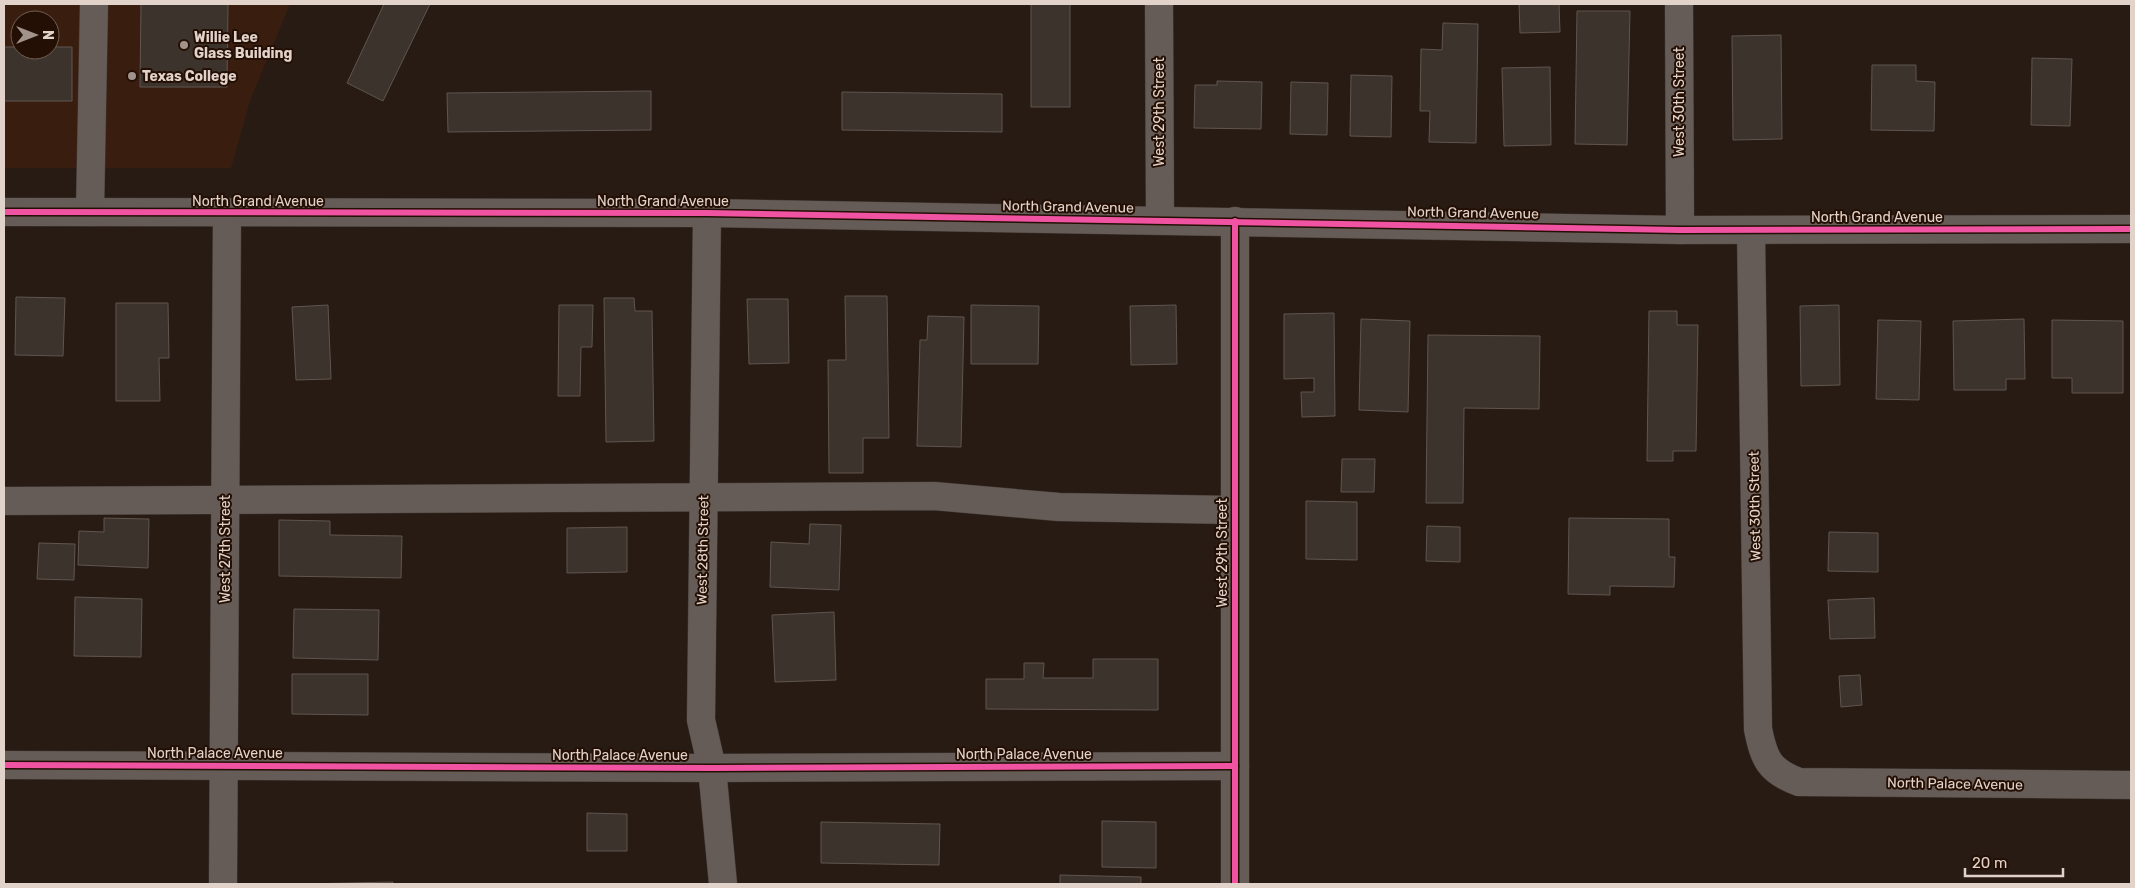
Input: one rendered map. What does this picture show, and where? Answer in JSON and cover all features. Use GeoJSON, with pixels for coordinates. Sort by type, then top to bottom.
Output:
{"type":"FeatureCollection","features":[{"type":"Feature","properties":{"kind":"street"},"geometry":{"type":"LineString","coordinates":[[90,212],[94,4]]}},
{"type":"Feature","properties":{"kind":"street","name":"West 29th Street"},"geometry":{"type":"LineString","coordinates":[[1159,4],[1160,220]]}},
{"type":"Feature","properties":{"kind":"street","name":"West 30th Street"},"geometry":{"type":"LineString","coordinates":[[1679,4],[1680,230]]}},
{"type":"Feature","properties":{"kind":"street","name":"North Grand Avenue"},"geometry":{"type":"LineString","coordinates":[[4,212],[707,214],[1235,221],[1680,230],[2131,229]]}},
{"type":"Feature","properties":{"kind":"street","name":"West 27th Street"},"geometry":{"type":"LineString","coordinates":[[223,884],[227,214]]}},
{"type":"Feature","properties":{"kind":"street","name":"West 28th Street"},"geometry":{"type":"LineString","coordinates":[[707,214],[701,720],[712,768],[722,884]]}},
{"type":"Feature","properties":{"kind":"street","name":"West 29th Street"},"geometry":{"type":"LineString","coordinates":[[1235,221],[1235,884]]}},
{"type":"Feature","properties":{"kind":"street","name":"West 30th Street"},"geometry":{"type":"LineString","coordinates":[[1751,230],[1758,729],[1763,753],[1781,775]]}},
{"type":"Feature","properties":{"kind":"street"},"geometry":{"type":"LineString","coordinates":[[4,501],[934,496],[1059,507],[1234,510]]}},
{"type":"Feature","properties":{"kind":"street","name":"North Palace Avenue"},"geometry":{"type":"LineString","coordinates":[[4,765],[712,768],[1235,766]]}},
{"type":"Feature","properties":{"kind":"street","name":"North Palace Avenue"},"geometry":{"type":"LineString","coordinates":[[1781,775],[1799,782],[2131,786]]}},
{"type":"Feature","properties":{"kind":"shaded area","name":"Texas College"},"geometry":{"type":"Polygon","coordinates":[[[4,4],[290,4],[250,101],[231,168],[4,168],[4,4]]]}},
{"type":"Feature","properties":{"kind":"building","name":"Willie Lee Glass Building"},"geometry":{"type":"Polygon","coordinates":[[[141,4],[228,4],[227,87],[140,87],[141,4]]]}},
{"type":"Feature","properties":{"kind":"building"},"geometry":{"type":"Polygon","coordinates":[[[384,4],[430,4],[383,101],[347,83],[384,4]]]}},
{"type":"Feature","properties":{"kind":"building"},"geometry":{"type":"Polygon","coordinates":[[[1031,4],[1070,4],[1070,107],[1031,107],[1031,4]]]}},
{"type":"Feature","properties":{"kind":"building"},"geometry":{"type":"Polygon","coordinates":[[[1519,4],[1559,4],[1560,32],[1520,33],[1519,4]]]}},
{"type":"Feature","properties":{"kind":"building"},"geometry":{"type":"Polygon","coordinates":[[[1577,11],[1630,11],[1627,145],[1575,144],[1577,11]]]}},
{"type":"Feature","properties":{"kind":"building"},"geometry":{"type":"Polygon","coordinates":[[[1443,23],[1478,24],[1476,143],[1429,142],[1430,111],[1420,111],[1421,49],[1442,50],[1443,23]]]}},
{"type":"Feature","properties":{"kind":"building"},"geometry":{"type":"Polygon","coordinates":[[[1781,35],[1782,139],[1733,140],[1732,36],[1781,35]]]}},
{"type":"Feature","properties":{"kind":"building"},"geometry":{"type":"Polygon","coordinates":[[[4,47],[10,47],[10,60],[60,60],[60,47],[72,47],[72,101],[4,101],[4,47]]]}},
{"type":"Feature","properties":{"kind":"building"},"geometry":{"type":"Polygon","coordinates":[[[2032,58],[2072,59],[2070,126],[2031,125],[2032,58]]]}},
{"type":"Feature","properties":{"kind":"building"},"geometry":{"type":"Polygon","coordinates":[[[1872,65],[1916,65],[1916,81],[1935,82],[1934,131],[1871,130],[1872,65]]]}},
{"type":"Feature","properties":{"kind":"building"},"geometry":{"type":"Polygon","coordinates":[[[1550,67],[1551,145],[1504,146],[1502,68],[1550,67]]]}},
{"type":"Feature","properties":{"kind":"building"},"geometry":{"type":"Polygon","coordinates":[[[1351,75],[1392,76],[1391,137],[1350,136],[1351,75]]]}},
{"type":"Feature","properties":{"kind":"building"},"geometry":{"type":"Polygon","coordinates":[[[1217,81],[1262,82],[1261,129],[1194,128],[1195,85],[1217,85],[1217,81]]]}},
{"type":"Feature","properties":{"kind":"building"},"geometry":{"type":"Polygon","coordinates":[[[1291,82],[1328,83],[1327,135],[1290,134],[1291,82]]]}},
{"type":"Feature","properties":{"kind":"building"},"geometry":{"type":"Polygon","coordinates":[[[651,91],[651,130],[448,132],[447,93],[651,91]]]}},
{"type":"Feature","properties":{"kind":"building"},"geometry":{"type":"Polygon","coordinates":[[[842,92],[1002,94],[1002,132],[842,130],[842,92]]]}},
{"type":"Feature","properties":{"kind":"building"},"geometry":{"type":"Polygon","coordinates":[[[845,296],[887,296],[889,438],[863,438],[863,473],[829,473],[828,360],[846,360],[845,296]]]}},
{"type":"Feature","properties":{"kind":"building"},"geometry":{"type":"Polygon","coordinates":[[[16,297],[65,298],[63,356],[15,355],[16,297]]]}},
{"type":"Feature","properties":{"kind":"building"},"geometry":{"type":"Polygon","coordinates":[[[604,298],[634,298],[635,311],[652,311],[654,441],[606,442],[604,298]]]}},
{"type":"Feature","properties":{"kind":"building"},"geometry":{"type":"Polygon","coordinates":[[[747,299],[788,299],[789,363],[749,364],[747,299]]]}},
{"type":"Feature","properties":{"kind":"building"},"geometry":{"type":"Polygon","coordinates":[[[116,303],[168,303],[169,358],[159,358],[160,401],[116,401],[116,303]]]}},
{"type":"Feature","properties":{"kind":"building"},"geometry":{"type":"Polygon","coordinates":[[[328,305],[331,379],[296,380],[292,307],[328,305]]]}},
{"type":"Feature","properties":{"kind":"building"},"geometry":{"type":"Polygon","coordinates":[[[559,305],[593,305],[592,347],[581,347],[580,396],[558,396],[559,305]]]}},
{"type":"Feature","properties":{"kind":"building"},"geometry":{"type":"Polygon","coordinates":[[[971,305],[1039,306],[1038,364],[971,364],[971,305]]]}},
{"type":"Feature","properties":{"kind":"building"},"geometry":{"type":"Polygon","coordinates":[[[1176,305],[1177,364],[1131,365],[1130,306],[1176,305]]]}},
{"type":"Feature","properties":{"kind":"building"},"geometry":{"type":"Polygon","coordinates":[[[1839,305],[1840,385],[1801,386],[1800,306],[1839,305]]]}},
{"type":"Feature","properties":{"kind":"building"},"geometry":{"type":"Polygon","coordinates":[[[1649,311],[1677,311],[1677,325],[1698,325],[1696,451],[1673,451],[1673,461],[1647,461],[1649,311]]]}},
{"type":"Feature","properties":{"kind":"building"},"geometry":{"type":"Polygon","coordinates":[[[1334,313],[1335,416],[1302,417],[1301,392],[1314,392],[1314,378],[1284,379],[1284,314],[1334,313]]]}},
{"type":"Feature","properties":{"kind":"building"},"geometry":{"type":"Polygon","coordinates":[[[928,316],[964,317],[961,447],[917,446],[920,340],[927,340],[928,316]]]}},
{"type":"Feature","properties":{"kind":"building"},"geometry":{"type":"Polygon","coordinates":[[[1361,319],[1410,321],[1408,412],[1359,410],[1361,319]]]}},
{"type":"Feature","properties":{"kind":"building"},"geometry":{"type":"Polygon","coordinates":[[[2024,319],[2025,379],[2006,379],[2006,390],[1954,390],[1953,321],[2024,319]]]}},
{"type":"Feature","properties":{"kind":"building"},"geometry":{"type":"Polygon","coordinates":[[[1878,320],[1921,321],[1919,400],[1876,399],[1878,320]]]}},
{"type":"Feature","properties":{"kind":"building"},"geometry":{"type":"Polygon","coordinates":[[[2052,320],[2123,321],[2123,393],[2072,393],[2072,378],[2052,378],[2052,320]]]}},
{"type":"Feature","properties":{"kind":"building"},"geometry":{"type":"Polygon","coordinates":[[[1428,335],[1540,336],[1539,409],[1464,408],[1463,503],[1426,503],[1428,335]]]}},
{"type":"Feature","properties":{"kind":"building"},"geometry":{"type":"Polygon","coordinates":[[[1342,459],[1375,459],[1374,492],[1341,492],[1342,459]]]}},
{"type":"Feature","properties":{"kind":"building"},"geometry":{"type":"Polygon","coordinates":[[[1306,501],[1357,502],[1357,560],[1306,559],[1306,501]]]}},
{"type":"Feature","properties":{"kind":"building"},"geometry":{"type":"Polygon","coordinates":[[[104,518],[149,519],[148,568],[78,565],[79,531],[104,532],[104,518]]]}},
{"type":"Feature","properties":{"kind":"building"},"geometry":{"type":"Polygon","coordinates":[[[1569,518],[1669,519],[1669,557],[1675,557],[1674,587],[1610,586],[1610,595],[1568,594],[1569,518]]]}},
{"type":"Feature","properties":{"kind":"building"},"geometry":{"type":"Polygon","coordinates":[[[279,520],[330,521],[330,535],[402,536],[401,578],[279,576],[279,520]]]}},
{"type":"Feature","properties":{"kind":"building"},"geometry":{"type":"Polygon","coordinates":[[[810,524],[841,525],[839,590],[770,587],[771,542],[809,544],[810,524]]]}},
{"type":"Feature","properties":{"kind":"building"},"geometry":{"type":"Polygon","coordinates":[[[1427,526],[1460,527],[1460,562],[1426,561],[1427,526]]]}},
{"type":"Feature","properties":{"kind":"building"},"geometry":{"type":"Polygon","coordinates":[[[627,527],[627,572],[567,573],[567,528],[627,527]]]}},
{"type":"Feature","properties":{"kind":"building"},"geometry":{"type":"Polygon","coordinates":[[[1829,532],[1878,533],[1878,572],[1828,571],[1829,532]]]}},
{"type":"Feature","properties":{"kind":"building"},"geometry":{"type":"Polygon","coordinates":[[[39,543],[75,544],[74,580],[37,579],[39,543]]]}},
{"type":"Feature","properties":{"kind":"building"},"geometry":{"type":"Polygon","coordinates":[[[75,597],[142,599],[141,657],[74,656],[75,597]]]}},
{"type":"Feature","properties":{"kind":"building"},"geometry":{"type":"Polygon","coordinates":[[[1874,598],[1875,638],[1830,639],[1828,600],[1874,598]]]}},
{"type":"Feature","properties":{"kind":"building"},"geometry":{"type":"Polygon","coordinates":[[[294,609],[379,610],[378,660],[293,658],[294,609]]]}},
{"type":"Feature","properties":{"kind":"building"},"geometry":{"type":"Polygon","coordinates":[[[834,612],[836,680],[775,682],[772,615],[834,612]]]}},
{"type":"Feature","properties":{"kind":"building"},"geometry":{"type":"Polygon","coordinates":[[[1093,659],[1158,659],[1158,710],[986,709],[986,679],[1024,679],[1024,663],[1044,663],[1043,678],[1093,678],[1093,659]]]}},
{"type":"Feature","properties":{"kind":"building"},"geometry":{"type":"Polygon","coordinates":[[[292,674],[368,674],[368,715],[292,714],[292,674]]]}},
{"type":"Feature","properties":{"kind":"building"},"geometry":{"type":"Polygon","coordinates":[[[1860,675],[1862,705],[1841,707],[1839,676],[1860,675]]]}},
{"type":"Feature","properties":{"kind":"building"},"geometry":{"type":"Polygon","coordinates":[[[587,813],[627,814],[627,851],[587,851],[587,813]]]}},
{"type":"Feature","properties":{"kind":"building"},"geometry":{"type":"Polygon","coordinates":[[[1102,821],[1156,822],[1156,868],[1102,867],[1102,821]]]}},
{"type":"Feature","properties":{"kind":"building"},"geometry":{"type":"Polygon","coordinates":[[[821,822],[940,824],[939,865],[821,863],[821,822]]]}},
{"type":"Feature","properties":{"kind":"building"},"geometry":{"type":"Polygon","coordinates":[[[1060,875],[1141,877],[1141,884],[1060,884],[1060,875]]]}},
{"type":"Feature","properties":{"kind":"building"},"geometry":{"type":"Polygon","coordinates":[[[393,882],[393,884],[303,884],[393,882]]]}},
{"type":"Feature","properties":{"kind":"cycle path"},"geometry":{"type":"LineString","coordinates":[[4,212],[707,213],[1680,230],[2131,229]]}},
{"type":"Feature","properties":{"kind":"cycle path"},"geometry":{"type":"LineString","coordinates":[[1235,221],[1235,884]]}},
{"type":"Feature","properties":{"kind":"cycle path"},"geometry":{"type":"LineString","coordinates":[[4,765],[712,768],[1235,766]]}},
{"type":"Feature","properties":{"kind":"place","name":"Willie Lee Glass Building"},"geometry":{"type":"Point","coordinates":[184,45]}},
{"type":"Feature","properties":{"kind":"place","name":"Texas College"},"geometry":{"type":"Point","coordinates":[132,76]}}]}
